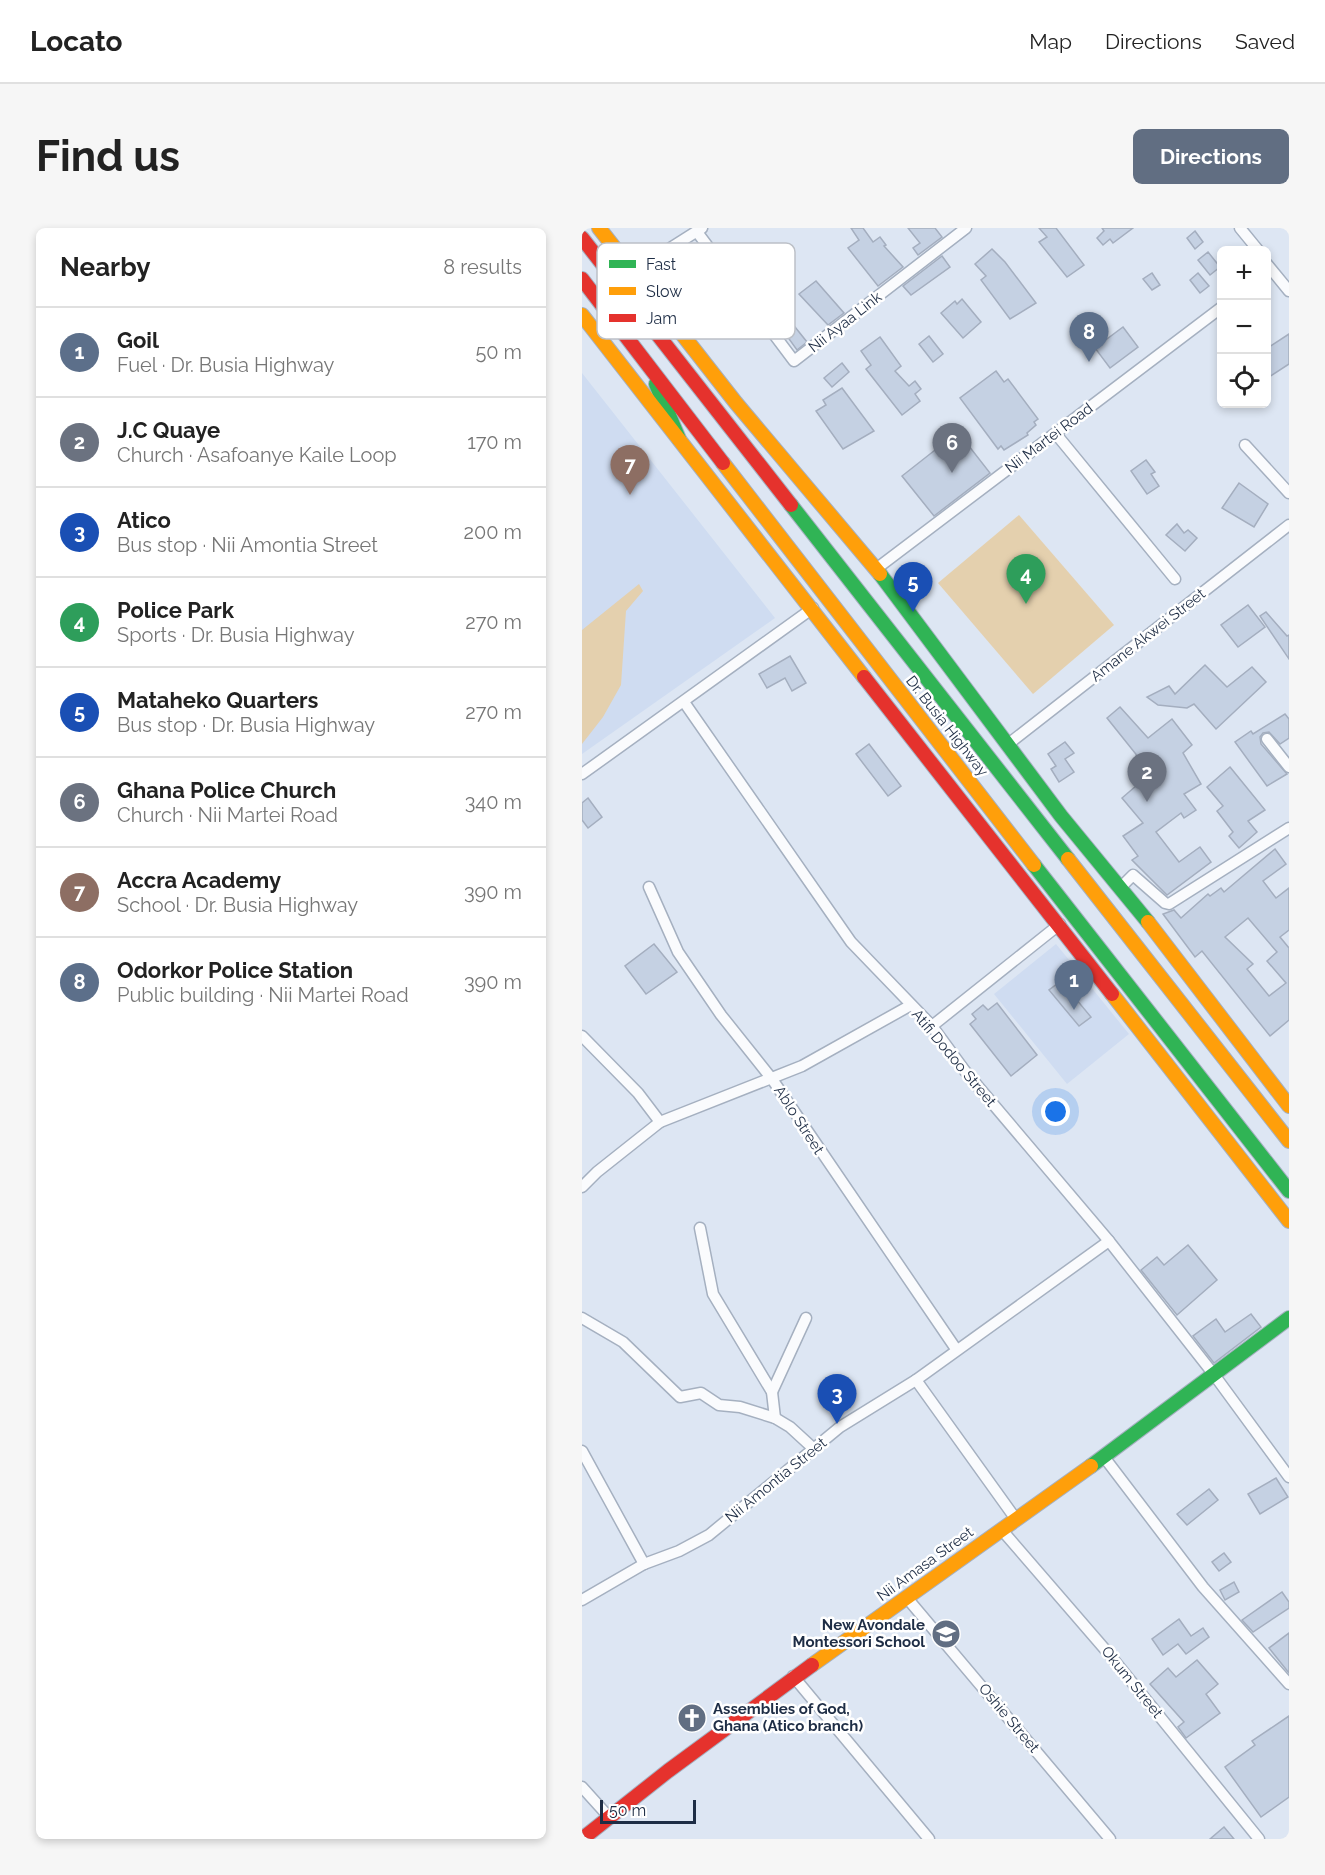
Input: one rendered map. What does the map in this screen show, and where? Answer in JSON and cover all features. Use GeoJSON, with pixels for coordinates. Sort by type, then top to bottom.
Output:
{"type":"FeatureCollection","features":[{"type":"Feature","properties":{"kind":"main road"},"geometry":{"type":"LineString","coordinates":[[599,228],[610,243]]}},
{"type":"Feature","properties":{"kind":"main road","name":"Dr. Busia Highway"},"geometry":{"type":"LineString","coordinates":[[582,238],[597,257]]}},
{"type":"Feature","properties":{"kind":"main road","name":"Dr. Busia Highway"},"geometry":{"type":"LineString","coordinates":[[582,279],[597,297]]}},
{"type":"Feature","properties":{"kind":"main road"},"geometry":{"type":"LineString","coordinates":[[582,315],[597,334]]}},
{"type":"Feature","properties":{"kind":"main road"},"geometry":{"type":"LineString","coordinates":[[601,339],[1060,924],[1289,1221]]}},
{"type":"Feature","properties":{"kind":"main road","name":"Dr. Busia Highway"},"geometry":{"type":"LineString","coordinates":[[631,339],[882,670],[1289,1191]]}},
{"type":"Feature","properties":{"kind":"main road","name":"Dr. Busia Highway"},"geometry":{"type":"LineString","coordinates":[[661,339],[1289,1141]]}},
{"type":"Feature","properties":{"kind":"main road"},"geometry":{"type":"LineString","coordinates":[[684,339],[876,569],[1008,745],[1121,887],[1289,1106]]}},
{"type":"Feature","properties":{"kind":"main road"},"geometry":{"type":"LineString","coordinates":[[643,354],[679,439]]}},
{"type":"Feature","properties":{"kind":"main road","name":"Nii Amasa Street"},"geometry":{"type":"LineString","coordinates":[[582,1839],[793,1676],[907,1598],[1015,1518],[1104,1457],[1215,1376],[1289,1318]]}},
{"type":"Feature","properties":{"kind":"street","name":"Nii Ayaa Link"},"geometry":{"type":"LineString","coordinates":[[778,339],[794,361],[966,228]]}},
{"type":"Feature","properties":{"kind":"street"},"geometry":{"type":"LineString","coordinates":[[1240,228],[1255,246]]}},
{"type":"Feature","properties":{"kind":"street"},"geometry":{"type":"LineString","coordinates":[[679,243],[700,230]]}},
{"type":"Feature","properties":{"kind":"street","name":"Nii Ayaa Link"},"geometry":{"type":"LineString","coordinates":[[700,230],[709,243]]}},
{"type":"Feature","properties":{"kind":"street"},"geometry":{"type":"LineString","coordinates":[[1271,271],[1289,291]]}},
{"type":"Feature","properties":{"kind":"street","name":"Nii Martei Road"},"geometry":{"type":"LineString","coordinates":[[876,569],[1217,310]]}},
{"type":"Feature","properties":{"kind":"street"},"geometry":{"type":"LineString","coordinates":[[1056,434],[1175,579]]}},
{"type":"Feature","properties":{"kind":"street"},"geometry":{"type":"LineString","coordinates":[[1245,445],[1289,493]]}},
{"type":"Feature","properties":{"kind":"street","name":"Amane Akwei Street"},"geometry":{"type":"LineString","coordinates":[[1008,745],[1289,525]]}},
{"type":"Feature","properties":{"kind":"street"},"geometry":{"type":"LineString","coordinates":[[582,774],[813,608]]}},
{"type":"Feature","properties":{"kind":"street","name":"Atifi Dodoo Street"},"geometry":{"type":"LineString","coordinates":[[684,702],[852,942],[932,1026],[964,1071],[1109,1241],[1215,1376],[1289,1477]]}},
{"type":"Feature","properties":{"kind":"street"},"geometry":{"type":"LineString","coordinates":[[1267,740],[1289,767]]}},
{"type":"Feature","properties":{"kind":"street"},"geometry":{"type":"LineString","coordinates":[[1121,887],[1133,875],[1169,904],[1289,828]]}},
{"type":"Feature","properties":{"kind":"street","name":"Ablo Street"},"geometry":{"type":"LineString","coordinates":[[649,887],[678,952],[721,1015],[772,1079],[956,1349]]}},
{"type":"Feature","properties":{"kind":"street"},"geometry":{"type":"LineString","coordinates":[[932,1026],[1060,924]]}},
{"type":"Feature","properties":{"kind":"street"},"geometry":{"type":"LineString","coordinates":[[582,1187],[597,1172],[660,1122],[802,1066],[911,1005]]}},
{"type":"Feature","properties":{"kind":"street"},"geometry":{"type":"LineString","coordinates":[[582,1036],[638,1093],[660,1122]]}},
{"type":"Feature","properties":{"kind":"street"},"geometry":{"type":"LineString","coordinates":[[700,1228],[718,1303],[772,1392],[775,1418]]}},
{"type":"Feature","properties":{"kind":"street","name":"Nii Amontia Street"},"geometry":{"type":"LineString","coordinates":[[582,1600],[644,1564],[679,1551],[709,1535],[840,1427],[916,1380],[1109,1241]]}},
{"type":"Feature","properties":{"kind":"street"},"geometry":{"type":"LineString","coordinates":[[582,1318],[623,1342],[680,1397],[701,1393],[719,1406],[740,1407],[775,1418],[790,1427],[814,1449]]}},
{"type":"Feature","properties":{"kind":"street"},"geometry":{"type":"LineString","coordinates":[[772,1392],[806,1318]]}},
{"type":"Feature","properties":{"kind":"street"},"geometry":{"type":"LineString","coordinates":[[916,1380],[1015,1518]]}},
{"type":"Feature","properties":{"kind":"street"},"geometry":{"type":"LineString","coordinates":[[582,1450],[644,1564]]}},
{"type":"Feature","properties":{"kind":"street"},"geometry":{"type":"LineString","coordinates":[[1104,1457],[1203,1587],[1289,1684]]}},
{"type":"Feature","properties":{"kind":"street","name":"Okum Street"},"geometry":{"type":"LineString","coordinates":[[1001,1529],[1109,1654],[1259,1839]]}},
{"type":"Feature","properties":{"kind":"street","name":"Oshie Street"},"geometry":{"type":"LineString","coordinates":[[907,1598],[1110,1839]]}},
{"type":"Feature","properties":{"kind":"street"},"geometry":{"type":"LineString","coordinates":[[793,1676],[929,1839]]}},
{"type":"Feature","properties":{"kind":"street"},"geometry":{"type":"LineString","coordinates":[[582,1787],[609,1817]]}},
{"type":"Feature","properties":{"kind":"shaded area"},"geometry":{"type":"Polygon","coordinates":[[[582,373],[775,618],[582,754],[582,373]]]}},
{"type":"Feature","properties":{"kind":"shaded area"},"geometry":{"type":"Polygon","coordinates":[[[1019,515],[1114,625],[1033,694],[938,583],[1019,515]]]}},
{"type":"Feature","properties":{"kind":"shaded area"},"geometry":{"type":"Polygon","coordinates":[[[639,584],[643,591],[626,611],[621,685],[603,717],[582,744],[582,630],[639,584]]]}},
{"type":"Feature","properties":{"kind":"shaded area"},"geometry":{"type":"Polygon","coordinates":[[[1056,944],[1129,1034],[1067,1084],[994,994],[1056,944]]]}},
{"type":"Feature","properties":{"kind":"building"},"geometry":{"type":"Polygon","coordinates":[[[851,228],[863,228],[873,242],[880,237],[886,245],[884,246],[903,267],[878,286],[848,248],[859,240],[851,228]]]}},
{"type":"Feature","properties":{"kind":"building"},"geometry":{"type":"Polygon","coordinates":[[[908,228],[935,228],[942,237],[918,255],[913,248],[920,243],[908,228]]]}},
{"type":"Feature","properties":{"kind":"building"},"geometry":{"type":"Polygon","coordinates":[[[1039,228],[1056,228],[1084,265],[1067,277],[1039,242],[1047,237],[1039,228]]]}},
{"type":"Feature","properties":{"kind":"building"},"geometry":{"type":"Polygon","coordinates":[[[1102,228],[1133,228],[1113,243],[1110,239],[1103,245],[1097,238],[1104,231],[1102,228]]]}},
{"type":"Feature","properties":{"kind":"building"},"geometry":{"type":"Polygon","coordinates":[[[1195,231],[1203,242],[1195,249],[1187,238],[1195,231]]]}},
{"type":"Feature","properties":{"kind":"building"},"geometry":{"type":"Polygon","coordinates":[[[992,249],[1005,262],[1036,303],[1010,319],[981,280],[986,276],[975,264],[992,249]]]}},
{"type":"Feature","properties":{"kind":"building"},"geometry":{"type":"Polygon","coordinates":[[[1208,252],[1217,263],[1217,269],[1210,275],[1198,260],[1208,252]]]}},
{"type":"Feature","properties":{"kind":"building"},"geometry":{"type":"Polygon","coordinates":[[[942,256],[950,267],[911,295],[903,286],[942,256]]]}},
{"type":"Feature","properties":{"kind":"building"},"geometry":{"type":"Polygon","coordinates":[[[1152,273],[1160,285],[1152,290],[1143,279],[1152,273]]]}},
{"type":"Feature","properties":{"kind":"building"},"geometry":{"type":"Polygon","coordinates":[[[1198,273],[1209,286],[1200,293],[1190,280],[1198,273]]]}},
{"type":"Feature","properties":{"kind":"building"},"geometry":{"type":"Polygon","coordinates":[[[816,281],[844,313],[828,325],[799,294],[816,281]]]}},
{"type":"Feature","properties":{"kind":"building"},"geometry":{"type":"Polygon","coordinates":[[[962,299],[981,322],[963,338],[941,313],[955,301],[957,304],[962,299]]]}},
{"type":"Feature","properties":{"kind":"building"},"geometry":{"type":"Polygon","coordinates":[[[795,327],[807,342],[797,350],[789,339],[795,339],[795,327]]]}},
{"type":"Feature","properties":{"kind":"building"},"geometry":{"type":"Polygon","coordinates":[[[1123,327],[1138,347],[1110,368],[1095,348],[1123,327]]]}},
{"type":"Feature","properties":{"kind":"building"},"geometry":{"type":"Polygon","coordinates":[[[1289,334],[1289,364],[1271,376],[1271,354],[1271,346],[1289,334]]]}},
{"type":"Feature","properties":{"kind":"building"},"geometry":{"type":"Polygon","coordinates":[[[929,336],[943,354],[933,362],[919,344],[929,336]]]}},
{"type":"Feature","properties":{"kind":"building"},"geometry":{"type":"Polygon","coordinates":[[[880,337],[901,366],[895,371],[909,386],[915,381],[921,389],[915,394],[920,401],[902,415],[866,369],[871,365],[861,351],[880,337]]]}},
{"type":"Feature","properties":{"kind":"building"},"geometry":{"type":"Polygon","coordinates":[[[842,363],[849,372],[832,387],[824,378],[842,363]]]}},
{"type":"Feature","properties":{"kind":"building"},"geometry":{"type":"Polygon","coordinates":[[[996,371],[1004,382],[1008,379],[1038,419],[1034,422],[1036,425],[1027,433],[1028,435],[1004,450],[1001,446],[998,449],[960,398],[996,371]]]}},
{"type":"Feature","properties":{"kind":"building"},"geometry":{"type":"Polygon","coordinates":[[[842,388],[874,431],[843,449],[816,411],[826,405],[823,400],[842,388]]]}},
{"type":"Feature","properties":{"kind":"building"},"geometry":{"type":"Polygon","coordinates":[[[958,432],[990,473],[934,516],[902,476],[958,432]]]}},
{"type":"Feature","properties":{"kind":"building"},"geometry":{"type":"Polygon","coordinates":[[[1146,460],[1155,472],[1151,474],[1159,486],[1147,494],[1131,471],[1146,460]]]}},
{"type":"Feature","properties":{"kind":"building"},"geometry":{"type":"Polygon","coordinates":[[[1239,483],[1268,504],[1254,527],[1222,508],[1239,483]]]}},
{"type":"Feature","properties":{"kind":"building"},"geometry":{"type":"Polygon","coordinates":[[[1177,524],[1184,533],[1188,530],[1197,538],[1185,551],[1166,535],[1177,524]]]}},
{"type":"Feature","properties":{"kind":"building"},"geometry":{"type":"Polygon","coordinates":[[[1248,605],[1265,627],[1238,647],[1221,625],[1248,605]]]}},
{"type":"Feature","properties":{"kind":"building"},"geometry":{"type":"Polygon","coordinates":[[[1266,612],[1287,636],[1289,635],[1289,659],[1260,616],[1266,612]]]}},
{"type":"Feature","properties":{"kind":"building"},"geometry":{"type":"Polygon","coordinates":[[[790,656],[806,683],[792,691],[785,678],[767,688],[759,674],[790,656]]]}},
{"type":"Feature","properties":{"kind":"building"},"geometry":{"type":"Polygon","coordinates":[[[1205,665],[1227,687],[1252,667],[1266,682],[1216,729],[1194,704],[1187,708],[1158,705],[1147,697],[1169,686],[1175,694],[1205,665]]]}},
{"type":"Feature","properties":{"kind":"building"},"geometry":{"type":"Polygon","coordinates":[[[1120,707],[1148,738],[1172,719],[1192,745],[1183,753],[1201,784],[1184,794],[1196,810],[1184,818],[1181,813],[1156,832],[1179,862],[1200,847],[1211,862],[1167,895],[1132,860],[1138,856],[1123,836],[1143,823],[1122,798],[1151,773],[1107,718],[1120,707]]]}},
{"type":"Feature","properties":{"kind":"building"},"geometry":{"type":"Polygon","coordinates":[[[1285,714],[1289,719],[1289,738],[1280,744],[1269,732],[1263,733],[1260,737],[1261,744],[1287,774],[1267,786],[1235,742],[1251,731],[1253,734],[1285,714]]]}},
{"type":"Feature","properties":{"kind":"building"},"geometry":{"type":"Polygon","coordinates":[[[1065,742],[1074,753],[1065,759],[1074,772],[1059,782],[1051,769],[1056,766],[1048,754],[1065,742]]]}},
{"type":"Feature","properties":{"kind":"building"},"geometry":{"type":"Polygon","coordinates":[[[869,744],[901,786],[888,796],[856,754],[869,744]]]}},
{"type":"Feature","properties":{"kind":"building"},"geometry":{"type":"Polygon","coordinates":[[[1230,767],[1265,810],[1248,821],[1257,832],[1239,848],[1229,836],[1233,832],[1217,811],[1223,806],[1207,787],[1230,767]]]}},
{"type":"Feature","properties":{"kind":"building"},"geometry":{"type":"Polygon","coordinates":[[[588,798],[602,817],[588,828],[582,820],[582,803],[588,798]]]}},
{"type":"Feature","properties":{"kind":"building"},"geometry":{"type":"Polygon","coordinates":[[[1275,849],[1286,864],[1263,881],[1276,898],[1289,888],[1289,930],[1280,937],[1289,948],[1289,1020],[1270,1036],[1202,951],[1195,957],[1163,914],[1174,910],[1181,918],[1208,894],[1210,896],[1221,888],[1224,892],[1275,849]],[[1248,918],[1225,937],[1253,964],[1247,969],[1269,996],[1286,983],[1267,961],[1277,952],[1248,918]]]}},
{"type":"Feature","properties":{"kind":"building"},"geometry":{"type":"Polygon","coordinates":[[[654,944],[677,972],[646,994],[625,966],[654,944]]]}},
{"type":"Feature","properties":{"kind":"building"},"geometry":{"type":"Polygon","coordinates":[[[1061,981],[1091,1017],[1079,1026],[1049,990],[1061,981]]]}},
{"type":"Feature","properties":{"kind":"building"},"geometry":{"type":"Polygon","coordinates":[[[997,1003],[1037,1055],[1011,1076],[970,1024],[976,1019],[972,1014],[983,1005],[988,1010],[997,1003]]]}},
{"type":"Feature","properties":{"kind":"building"},"geometry":{"type":"Polygon","coordinates":[[[1188,1245],[1217,1280],[1177,1315],[1141,1270],[1157,1257],[1164,1265],[1188,1245]]]}},
{"type":"Feature","properties":{"kind":"building"},"geometry":{"type":"Polygon","coordinates":[[[1251,1314],[1261,1327],[1214,1363],[1193,1336],[1216,1319],[1225,1332],[1251,1314]]]}},
{"type":"Feature","properties":{"kind":"building"},"geometry":{"type":"Polygon","coordinates":[[[1276,1478],[1288,1497],[1260,1514],[1248,1494],[1276,1478]]]}},
{"type":"Feature","properties":{"kind":"building"},"geometry":{"type":"Polygon","coordinates":[[[1209,1489],[1218,1500],[1187,1525],[1177,1514],[1209,1489]]]}},
{"type":"Feature","properties":{"kind":"building"},"geometry":{"type":"Polygon","coordinates":[[[1224,1553],[1231,1562],[1219,1571],[1212,1562],[1224,1553]]]}},
{"type":"Feature","properties":{"kind":"building"},"geometry":{"type":"Polygon","coordinates":[[[1234,1582],[1239,1592],[1225,1600],[1220,1590],[1234,1582]]]}},
{"type":"Feature","properties":{"kind":"building"},"geometry":{"type":"Polygon","coordinates":[[[1282,1592],[1289,1602],[1289,1608],[1253,1632],[1242,1620],[1282,1592]]]}},
{"type":"Feature","properties":{"kind":"building"},"geometry":{"type":"Polygon","coordinates":[[[1179,1619],[1191,1636],[1203,1628],[1209,1637],[1186,1654],[1178,1644],[1163,1655],[1152,1639],[1179,1619]]]}},
{"type":"Feature","properties":{"kind":"building"},"geometry":{"type":"Polygon","coordinates":[[[1289,1633],[1289,1673],[1269,1648],[1289,1633]]]}},
{"type":"Feature","properties":{"kind":"building"},"geometry":{"type":"Polygon","coordinates":[[[1197,1660],[1218,1684],[1206,1694],[1220,1713],[1186,1738],[1178,1727],[1184,1722],[1150,1684],[1168,1668],[1176,1677],[1197,1660]]]}},
{"type":"Feature","properties":{"kind":"building"},"geometry":{"type":"Polygon","coordinates":[[[1289,1716],[1289,1797],[1261,1817],[1225,1767],[1255,1745],[1252,1741],[1289,1716]]]}},
{"type":"Feature","properties":{"kind":"building"},"geometry":{"type":"Polygon","coordinates":[[[1224,1827],[1234,1839],[1210,1839],[1224,1827]]]}},
{"type":"Feature","properties":{"kind":"traffic: fast"},"geometry":{"type":"LineString","coordinates":[[656,384],[679,439]]}},
{"type":"Feature","properties":{"kind":"traffic: fast"},"geometry":{"type":"LineString","coordinates":[[791,505],[1068,859]]}},
{"type":"Feature","properties":{"kind":"traffic: fast"},"geometry":{"type":"LineString","coordinates":[[880,574],[1061,816],[1148,922]]}},
{"type":"Feature","properties":{"kind":"traffic: fast"},"geometry":{"type":"LineString","coordinates":[[1034,865],[1289,1191]]}},
{"type":"Feature","properties":{"kind":"traffic: fast"},"geometry":{"type":"LineString","coordinates":[[1091,1466],[1289,1318]]}},
{"type":"Feature","properties":{"kind":"traffic: slow"},"geometry":{"type":"LineString","coordinates":[[599,228],[611,243]]}},
{"type":"Feature","properties":{"kind":"traffic: slow"},"geometry":{"type":"LineString","coordinates":[[582,315],[597,334]]}},
{"type":"Feature","properties":{"kind":"traffic: slow"},"geometry":{"type":"LineString","coordinates":[[601,339],[864,677]]}},
{"type":"Feature","properties":{"kind":"traffic: slow"},"geometry":{"type":"LineString","coordinates":[[686,339],[736,403],[880,574]]}},
{"type":"Feature","properties":{"kind":"traffic: slow"},"geometry":{"type":"LineString","coordinates":[[723,463],[1034,865]]}},
{"type":"Feature","properties":{"kind":"traffic: slow"},"geometry":{"type":"LineString","coordinates":[[1068,859],[1289,1141]]}},
{"type":"Feature","properties":{"kind":"traffic: slow"},"geometry":{"type":"LineString","coordinates":[[1148,922],[1289,1106]]}},
{"type":"Feature","properties":{"kind":"traffic: slow"},"geometry":{"type":"LineString","coordinates":[[1112,994],[1289,1221]]}},
{"type":"Feature","properties":{"kind":"traffic: slow"},"geometry":{"type":"LineString","coordinates":[[812,1665],[1091,1466]]}},
{"type":"Feature","properties":{"kind":"traffic: jam"},"geometry":{"type":"LineString","coordinates":[[582,238],[597,257]]}},
{"type":"Feature","properties":{"kind":"traffic: jam"},"geometry":{"type":"LineString","coordinates":[[582,279],[597,299]]}},
{"type":"Feature","properties":{"kind":"traffic: jam"},"geometry":{"type":"LineString","coordinates":[[628,339],[723,463]]}},
{"type":"Feature","properties":{"kind":"traffic: jam"},"geometry":{"type":"LineString","coordinates":[[661,339],[791,505]]}},
{"type":"Feature","properties":{"kind":"traffic: jam"},"geometry":{"type":"LineString","coordinates":[[864,677],[1112,994]]}},
{"type":"Feature","properties":{"kind":"traffic: jam"},"geometry":{"type":"LineString","coordinates":[[582,1839],[668,1771],[812,1665]]}},
{"type":"Feature","properties":{"kind":"place","name":"Odorkor Police Station"},"geometry":{"type":"Point","coordinates":[1089,362]}},
{"type":"Feature","properties":{"kind":"place","name":"Ghana Police Church"},"geometry":{"type":"Point","coordinates":[952,473]}},
{"type":"Feature","properties":{"kind":"place","name":"Accra Academy"},"geometry":{"type":"Point","coordinates":[630,495]}},
{"type":"Feature","properties":{"kind":"place","name":"Police Park"},"geometry":{"type":"Point","coordinates":[1026,604]}},
{"type":"Feature","properties":{"kind":"place","name":"Mataheko Quarters"},"geometry":{"type":"Point","coordinates":[913,612]}},
{"type":"Feature","properties":{"kind":"place","name":"J.C Quaye"},"geometry":{"type":"Point","coordinates":[1147,802]}},
{"type":"Feature","properties":{"kind":"place","name":"Goil"},"geometry":{"type":"Point","coordinates":[1074,1010]}},
{"type":"Feature","properties":{"kind":"place","name":"Atico"},"geometry":{"type":"Point","coordinates":[837,1424]}},
{"type":"Feature","properties":{"kind":"place","name":"New Avondale Montessori School"},"geometry":{"type":"Point","coordinates":[946,1634]}},
{"type":"Feature","properties":{"kind":"place","name":"Assemblies of God, Ghana (Atico branch)"},"geometry":{"type":"Point","coordinates":[692,1718]}}]}
